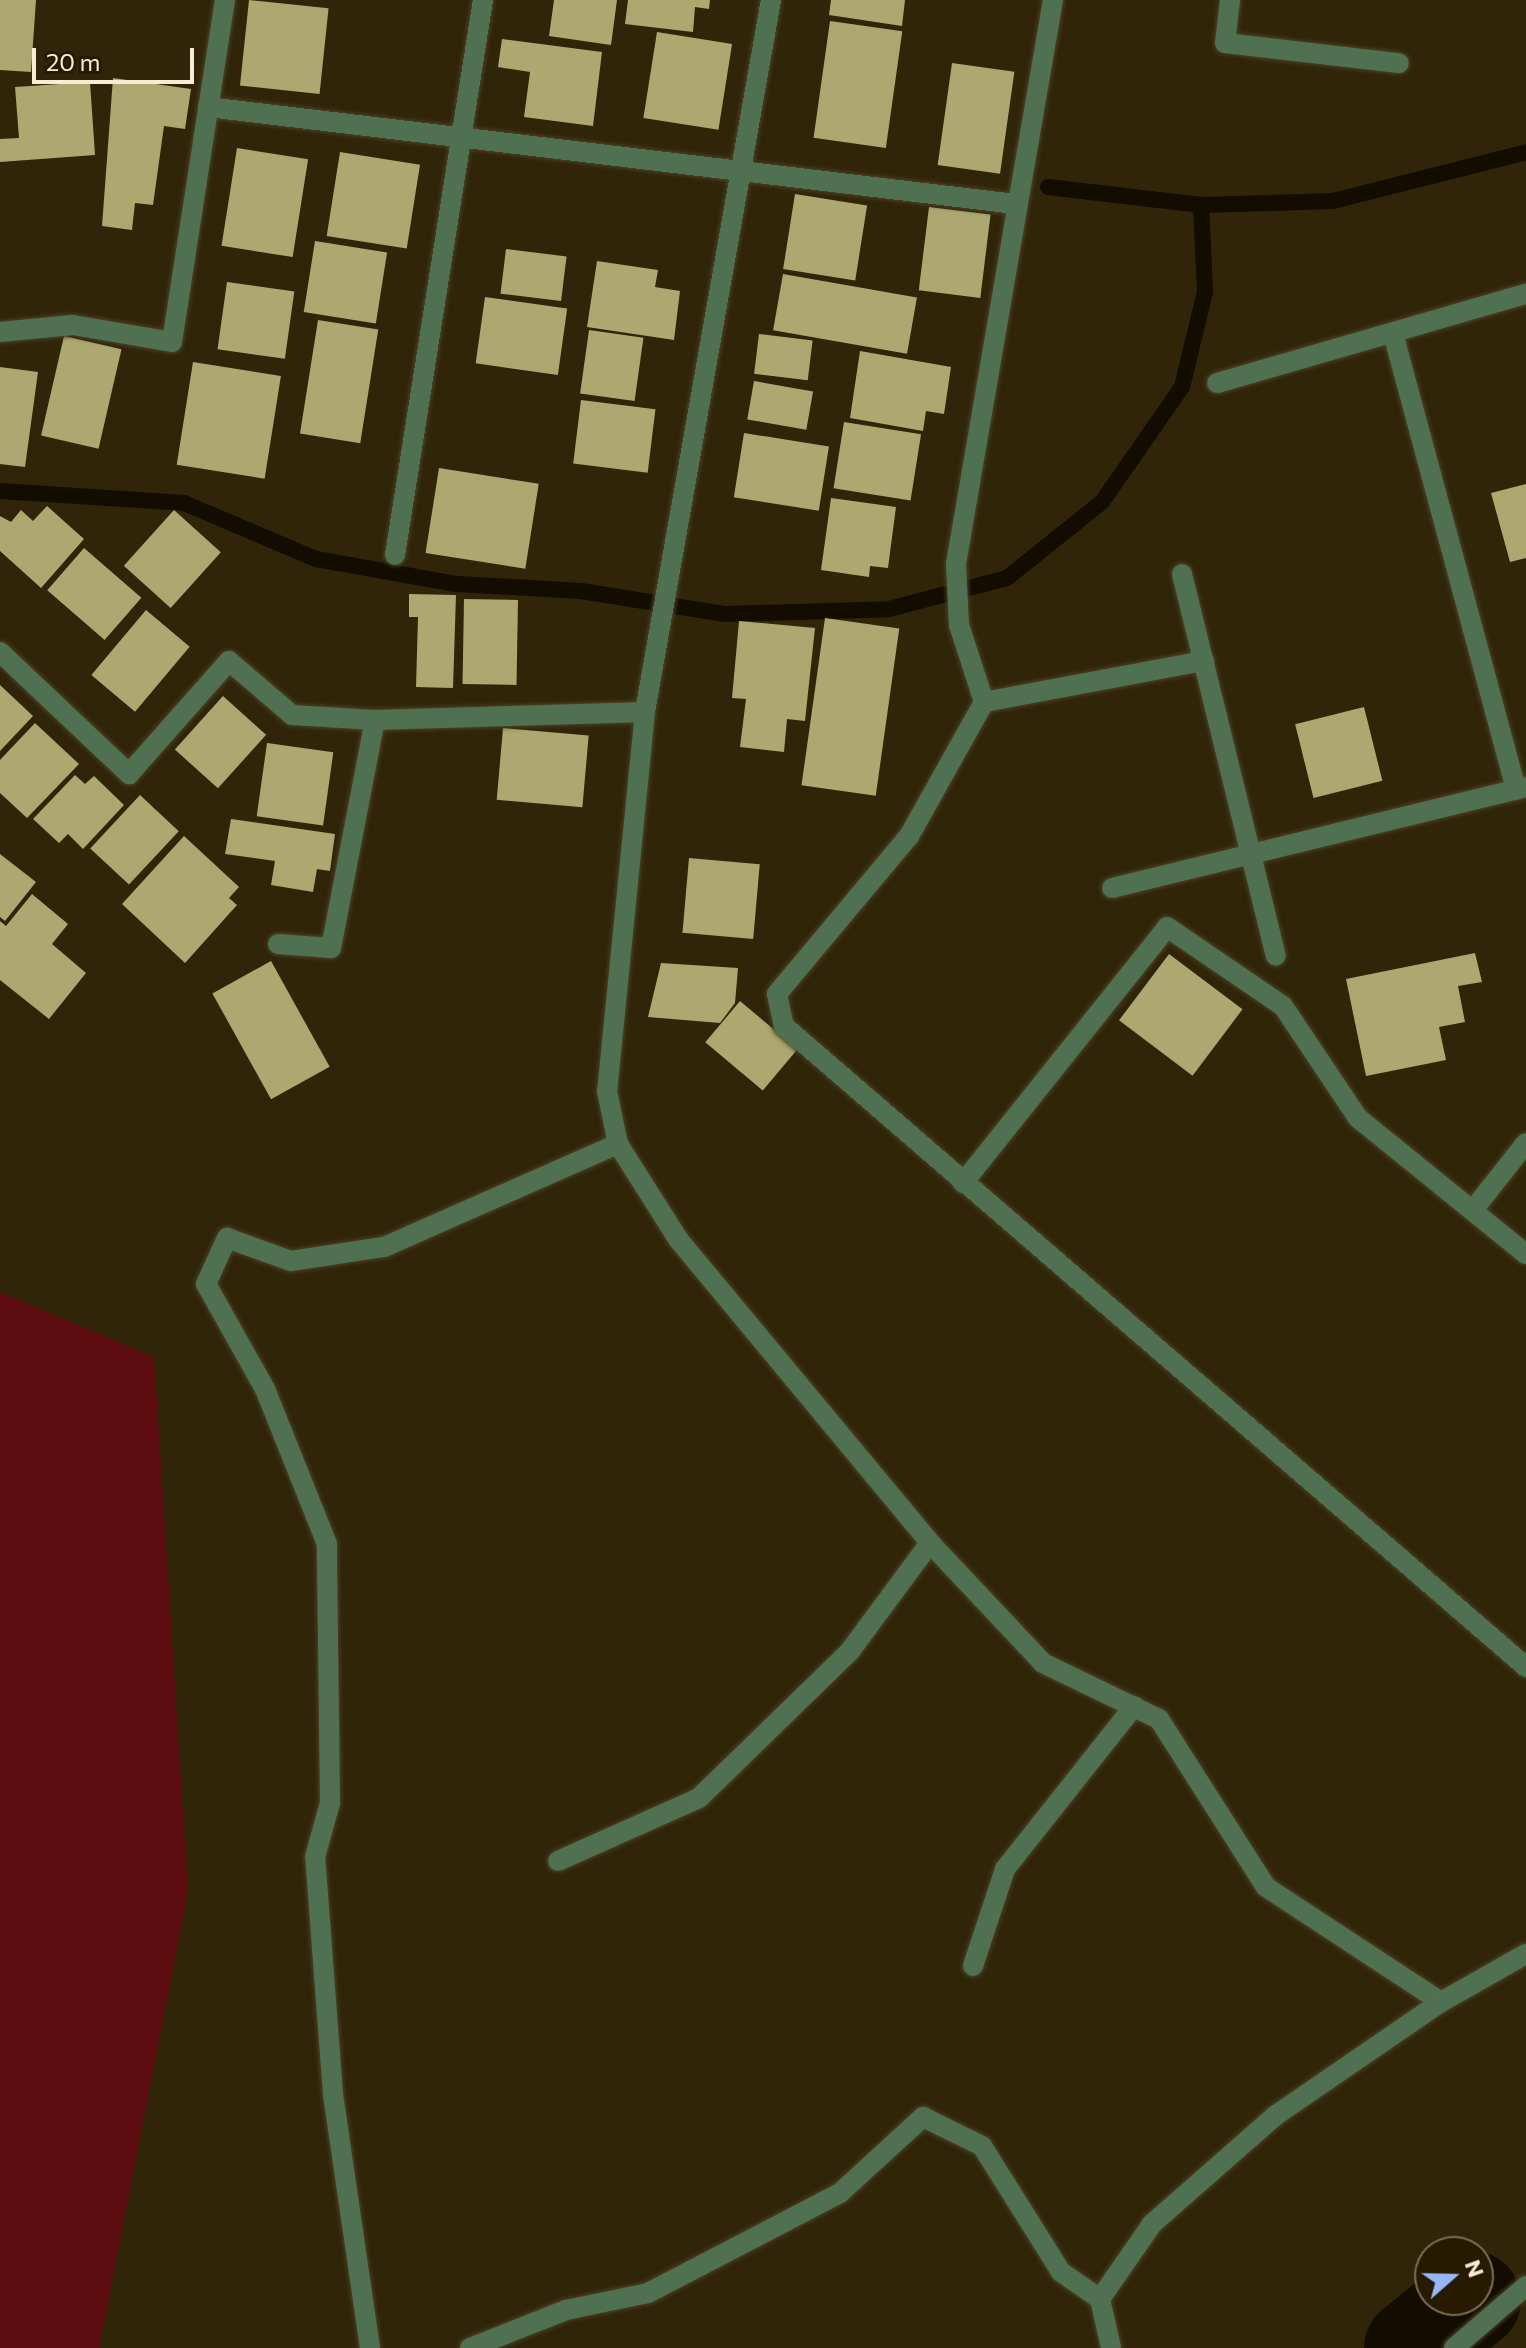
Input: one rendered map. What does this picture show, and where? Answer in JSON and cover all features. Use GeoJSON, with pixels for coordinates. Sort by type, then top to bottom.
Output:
{"type":"FeatureCollection","features":[{"type":"Feature","properties":{"kind":"street"},"geometry":{"type":"LineString","coordinates":[[0,332],[73,325],[172,342],[225,0]]}},
{"type":"Feature","properties":{"kind":"street"},"geometry":{"type":"LineString","coordinates":[[395,555],[483,0]]}},
{"type":"Feature","properties":{"kind":"street"},"geometry":{"type":"LineString","coordinates":[[771,0],[670,586],[645,712],[607,1091],[618,1144],[678,1239],[930,1543],[1043,1663],[1159,1719],[1266,1887],[1441,2002]]}},
{"type":"Feature","properties":{"kind":"street"},"geometry":{"type":"LineString","coordinates":[[1053,0],[956,564],[959,625],[984,702],[909,836],[777,994],[784,1026],[1526,1667]]}},
{"type":"Feature","properties":{"kind":"street"},"geometry":{"type":"LineString","coordinates":[[1230,0],[1225,43],[1399,63]]}},
{"type":"Feature","properties":{"kind":"street"},"geometry":{"type":"LineString","coordinates":[[208,107],[1016,204]]}},
{"type":"Feature","properties":{"kind":"street"},"geometry":{"type":"LineString","coordinates":[[1217,383],[1394,337],[1526,294]]}},
{"type":"Feature","properties":{"kind":"street"},"geometry":{"type":"LineString","coordinates":[[1112,888],[1521,789],[1394,337]]}},
{"type":"Feature","properties":{"kind":"street"},"geometry":{"type":"LineString","coordinates":[[1182,574],[1276,956]]}},
{"type":"Feature","properties":{"kind":"street"},"geometry":{"type":"LineString","coordinates":[[0,652],[129,774],[229,661],[292,715],[375,720],[645,712]]}},
{"type":"Feature","properties":{"kind":"street"},"geometry":{"type":"LineString","coordinates":[[984,702],[1204,661]]}},
{"type":"Feature","properties":{"kind":"street"},"geometry":{"type":"LineString","coordinates":[[278,944],[331,948],[375,720]]}},
{"type":"Feature","properties":{"kind":"street"},"geometry":{"type":"LineString","coordinates":[[963,1183],[1167,927],[1283,1006],[1358,1118],[1526,1254]]}},
{"type":"Feature","properties":{"kind":"street"},"geometry":{"type":"LineString","coordinates":[[1473,1210],[1526,1143]]}},
{"type":"Feature","properties":{"kind":"street"},"geometry":{"type":"LineString","coordinates":[[370,2348],[333,2094],[315,1857],[330,1803],[327,1544],[265,1389],[206,1284],[227,1238],[291,1261],[384,1247],[618,1144]]}},
{"type":"Feature","properties":{"kind":"street"},"geometry":{"type":"LineString","coordinates":[[558,1861],[699,1798],[850,1651],[930,1543]]}},
{"type":"Feature","properties":{"kind":"street"},"geometry":{"type":"LineString","coordinates":[[973,1966],[1005,1869],[1134,1706]]}},
{"type":"Feature","properties":{"kind":"street"},"geometry":{"type":"LineString","coordinates":[[1100,2299],[1152,2224],[1276,2115],[1441,2002],[1526,1954]]}},
{"type":"Feature","properties":{"kind":"street"},"geometry":{"type":"LineString","coordinates":[[470,2348],[566,2310],[648,2293],[840,2193],[923,2117],[982,2146],[1061,2272],[1100,2299],[1111,2348]]}},
{"type":"Feature","properties":{"kind":"street"},"geometry":{"type":"LineString","coordinates":[[1454,2348],[1526,2286]]}},
{"type":"Feature","properties":{"kind":"shaded area"},"geometry":{"type":"Polygon","coordinates":[[[0,1292],[154,1357],[188,1891],[99,2348],[0,2348],[0,1292]]]}},
{"type":"Feature","properties":{"kind":"building"},"geometry":{"type":"Polygon","coordinates":[[[0,0],[36,0],[31,72],[0,70],[0,0]]]}},
{"type":"Feature","properties":{"kind":"building"},"geometry":{"type":"Polygon","coordinates":[[[249,0],[329,8],[320,94],[240,86],[249,0]]]}},
{"type":"Feature","properties":{"kind":"building"},"geometry":{"type":"Polygon","coordinates":[[[554,0],[617,0],[611,45],[549,36],[554,0]]]}},
{"type":"Feature","properties":{"kind":"building"},"geometry":{"type":"Polygon","coordinates":[[[628,0],[710,0],[709,9],[695,7],[693,32],[625,24],[628,0]]]}},
{"type":"Feature","properties":{"kind":"building"},"geometry":{"type":"Polygon","coordinates":[[[831,0],[905,0],[902,26],[829,15],[831,0]]]}},
{"type":"Feature","properties":{"kind":"building"},"geometry":{"type":"Polygon","coordinates":[[[830,21],[902,31],[886,148],[814,138],[830,21]]]}},
{"type":"Feature","properties":{"kind":"building"},"geometry":{"type":"Polygon","coordinates":[[[657,32],[732,44],[718,130],[643,118],[657,32]]]}},
{"type":"Feature","properties":{"kind":"building"},"geometry":{"type":"Polygon","coordinates":[[[502,39],[602,52],[593,126],[524,117],[530,72],[498,67],[502,39]]]}},
{"type":"Feature","properties":{"kind":"building"},"geometry":{"type":"Polygon","coordinates":[[[952,63],[1014,72],[1000,174],[938,165],[952,63]]]}},
{"type":"Feature","properties":{"kind":"building"},"geometry":{"type":"Polygon","coordinates":[[[113,78],[191,89],[185,129],[164,126],[153,205],[135,203],[132,230],[102,226],[113,78]]]}},
{"type":"Feature","properties":{"kind":"building"},"geometry":{"type":"Polygon","coordinates":[[[90,82],[95,155],[0,162],[0,139],[19,138],[15,87],[90,82]]]}},
{"type":"Feature","properties":{"kind":"building"},"geometry":{"type":"Polygon","coordinates":[[[237,148],[308,159],[293,257],[222,246],[237,148]]]}},
{"type":"Feature","properties":{"kind":"building"},"geometry":{"type":"Polygon","coordinates":[[[340,152],[420,165],[407,249],[327,236],[340,152]]]}},
{"type":"Feature","properties":{"kind":"building"},"geometry":{"type":"Polygon","coordinates":[[[795,194],[867,205],[855,280],[783,269],[795,194]]]}},
{"type":"Feature","properties":{"kind":"building"},"geometry":{"type":"Polygon","coordinates":[[[929,207],[991,215],[980,298],[919,290],[929,207]]]}},
{"type":"Feature","properties":{"kind":"building"},"geometry":{"type":"Polygon","coordinates":[[[315,241],[387,252],[376,324],[304,312],[315,241]]]}},
{"type":"Feature","properties":{"kind":"building"},"geometry":{"type":"Polygon","coordinates":[[[506,249],[567,256],[561,301],[501,294],[506,249]]]}},
{"type":"Feature","properties":{"kind":"building"},"geometry":{"type":"Polygon","coordinates":[[[597,261],[658,270],[655,287],[680,291],[674,340],[587,327],[597,261]]]}},
{"type":"Feature","properties":{"kind":"building"},"geometry":{"type":"Polygon","coordinates":[[[783,274],[917,298],[907,354],[773,330],[783,274]]]}},
{"type":"Feature","properties":{"kind":"building"},"geometry":{"type":"Polygon","coordinates":[[[227,282],[294,291],[285,359],[218,349],[227,282]]]}},
{"type":"Feature","properties":{"kind":"building"},"geometry":{"type":"Polygon","coordinates":[[[485,297],[567,309],[558,375],[476,363],[485,297]]]}},
{"type":"Feature","properties":{"kind":"building"},"geometry":{"type":"Polygon","coordinates":[[[318,320],[378,330],[360,443],[300,434],[318,320]]]}},
{"type":"Feature","properties":{"kind":"building"},"geometry":{"type":"Polygon","coordinates":[[[589,330],[643,338],[635,401],[580,393],[589,330]]]}},
{"type":"Feature","properties":{"kind":"building"},"geometry":{"type":"Polygon","coordinates":[[[759,334],[813,341],[808,380],[754,374],[759,334]]]}},
{"type":"Feature","properties":{"kind":"building"},"geometry":{"type":"Polygon","coordinates":[[[64,336],[121,349],[99,449],[41,435],[64,336]]]}},
{"type":"Feature","properties":{"kind":"building"},"geometry":{"type":"Polygon","coordinates":[[[860,351],[951,367],[944,414],[926,411],[923,431],[850,418],[860,351]]]}},
{"type":"Feature","properties":{"kind":"building"},"geometry":{"type":"Polygon","coordinates":[[[193,362],[281,376],[265,479],[177,465],[193,362]]]}},
{"type":"Feature","properties":{"kind":"building"},"geometry":{"type":"Polygon","coordinates":[[[0,367],[38,372],[25,467],[0,464],[0,367]]]}},
{"type":"Feature","properties":{"kind":"building"},"geometry":{"type":"Polygon","coordinates":[[[754,381],[813,391],[806,430],[747,419],[754,381]]]}},
{"type":"Feature","properties":{"kind":"building"},"geometry":{"type":"Polygon","coordinates":[[[581,400],[655,409],[648,473],[573,464],[581,400]]]}},
{"type":"Feature","properties":{"kind":"building"},"geometry":{"type":"Polygon","coordinates":[[[844,422],[921,434],[911,500],[834,488],[844,422]]]}},
{"type":"Feature","properties":{"kind":"building"},"geometry":{"type":"Polygon","coordinates":[[[744,433],[829,446],[819,511],[734,497],[744,433]]]}},
{"type":"Feature","properties":{"kind":"building"},"geometry":{"type":"Polygon","coordinates":[[[439,468],[539,484],[525,569],[426,553],[439,468]]]}},
{"type":"Feature","properties":{"kind":"building"},"geometry":{"type":"Polygon","coordinates":[[[1526,484],[1526,558],[1510,562],[1491,493],[1526,484]]]}},
{"type":"Feature","properties":{"kind":"building"},"geometry":{"type":"Polygon","coordinates":[[[831,498],[896,507],[888,568],[870,566],[869,577],[821,570],[831,498]]]}},
{"type":"Feature","properties":{"kind":"building"},"geometry":{"type":"Polygon","coordinates":[[[47,506],[84,539],[41,588],[0,551],[0,516],[11,522],[21,510],[33,521],[47,506]]]}},
{"type":"Feature","properties":{"kind":"building"},"geometry":{"type":"Polygon","coordinates":[[[174,510],[221,552],[171,608],[124,566],[174,510]]]}},
{"type":"Feature","properties":{"kind":"building"},"geometry":{"type":"Polygon","coordinates":[[[84,548],[141,598],[105,640],[47,590],[84,548]]]}},
{"type":"Feature","properties":{"kind":"building"},"geometry":{"type":"Polygon","coordinates":[[[409,594],[456,595],[453,688],[416,687],[418,617],[409,617],[409,594]]]}},
{"type":"Feature","properties":{"kind":"building"},"geometry":{"type":"Polygon","coordinates":[[[464,599],[518,600],[517,685],[463,684],[464,599]]]}},
{"type":"Feature","properties":{"kind":"building"},"geometry":{"type":"Polygon","coordinates":[[[146,610],[190,647],[135,712],[91,675],[146,610]]]}},
{"type":"Feature","properties":{"kind":"building"},"geometry":{"type":"Polygon","coordinates":[[[825,618],[899,628],[876,796],[801,785],[825,618]]]}},
{"type":"Feature","properties":{"kind":"building"},"geometry":{"type":"Polygon","coordinates":[[[739,621],[815,628],[805,721],[787,719],[784,752],[740,747],[746,699],[732,698],[739,621]]]}},
{"type":"Feature","properties":{"kind":"building"},"geometry":{"type":"Polygon","coordinates":[[[0,685],[33,716],[0,751],[0,685]]]}},
{"type":"Feature","properties":{"kind":"building"},"geometry":{"type":"Polygon","coordinates":[[[223,696],[266,735],[218,788],[175,750],[223,696]]]}},
{"type":"Feature","properties":{"kind":"building"},"geometry":{"type":"Polygon","coordinates":[[[1364,707],[1382,781],[1313,798],[1295,724],[1364,707]]]}},
{"type":"Feature","properties":{"kind":"building"},"geometry":{"type":"Polygon","coordinates":[[[35,723],[79,764],[27,818],[0,793],[0,760],[35,723]]]}},
{"type":"Feature","properties":{"kind":"building"},"geometry":{"type":"Polygon","coordinates":[[[503,728],[589,735],[582,807],[497,800],[503,728]]]}},
{"type":"Feature","properties":{"kind":"building"},"geometry":{"type":"Polygon","coordinates":[[[267,743],[333,752],[323,826],[257,816],[267,743]]]}},
{"type":"Feature","properties":{"kind":"building"},"geometry":{"type":"Polygon","coordinates":[[[75,775],[85,784],[94,776],[124,805],[83,849],[68,834],[59,843],[33,819],[75,775]]]}},
{"type":"Feature","properties":{"kind":"building"},"geometry":{"type":"Polygon","coordinates":[[[140,795],[179,831],[129,885],[90,848],[140,795]]]}},
{"type":"Feature","properties":{"kind":"building"},"geometry":{"type":"Polygon","coordinates":[[[231,819],[335,834],[330,871],[317,869],[313,892],[271,885],[275,861],[225,854],[231,819]]]}},
{"type":"Feature","properties":{"kind":"building"},"geometry":{"type":"Polygon","coordinates":[[[184,836],[239,887],[229,898],[237,905],[185,963],[122,904],[184,836]]]}},
{"type":"Feature","properties":{"kind":"building"},"geometry":{"type":"Polygon","coordinates":[[[0,854],[36,882],[5,921],[0,917],[0,854]]]}},
{"type":"Feature","properties":{"kind":"building"},"geometry":{"type":"Polygon","coordinates":[[[689,858],[760,864],[753,939],[682,933],[689,858]]]}},
{"type":"Feature","properties":{"kind":"building"},"geometry":{"type":"Polygon","coordinates":[[[32,894],[68,924],[52,944],[86,973],[49,1019],[0,980],[0,921],[6,926],[32,894]]]}},
{"type":"Feature","properties":{"kind":"building"},"geometry":{"type":"Polygon","coordinates":[[[1475,953],[1482,982],[1458,986],[1465,1022],[1439,1027],[1446,1060],[1366,1076],[1346,979],[1475,953]]]}},
{"type":"Feature","properties":{"kind":"building"},"geometry":{"type":"Polygon","coordinates":[[[1169,954],[1242,1009],[1193,1076],[1119,1020],[1169,954]]]}},
{"type":"Feature","properties":{"kind":"building"},"geometry":{"type":"Polygon","coordinates":[[[271,961],[330,1067],[271,1099],[212,993],[271,961]]]}},
{"type":"Feature","properties":{"kind":"building"},"geometry":{"type":"Polygon","coordinates":[[[661,963],[738,968],[735,1003],[720,1023],[648,1017],[661,963]]]}},
{"type":"Feature","properties":{"kind":"building"},"geometry":{"type":"Polygon","coordinates":[[[740,1001],[797,1049],[763,1091],[705,1042],[740,1001]]]}},
{"type":"Feature","properties":{"kind":"waterway"},"geometry":{"type":"LineString","coordinates":[[1048,187],[1201,205],[1333,201],[1526,152]]}},
{"type":"Feature","properties":{"kind":"waterway"},"geometry":{"type":"LineString","coordinates":[[0,491],[184,503],[316,559],[457,584],[581,591],[725,614],[889,609],[1007,578],[1102,502],[1182,387],[1205,292],[1201,205]]}},
{"type":"Feature","properties":{"kind":"waterway"},"geometry":{"type":"LineString","coordinates":[[1413,2348],[1452,2316]]}}]}
